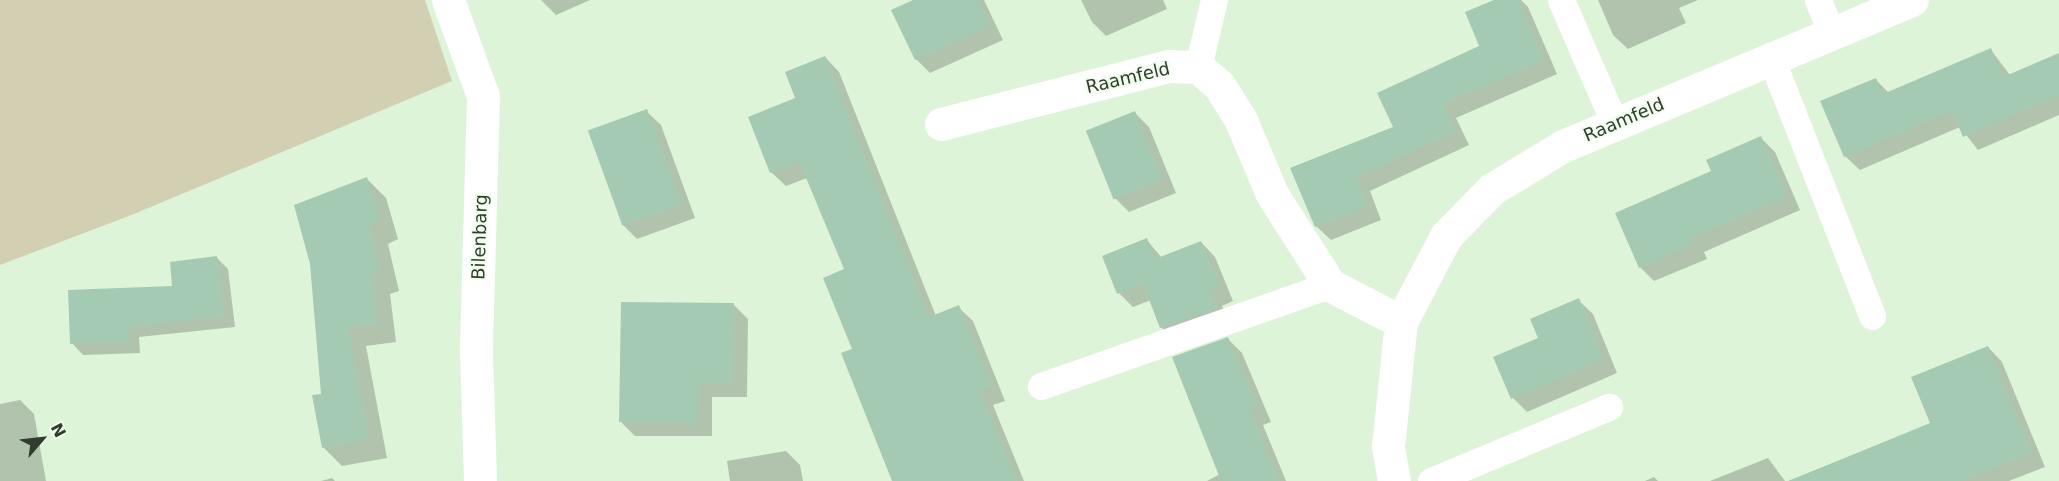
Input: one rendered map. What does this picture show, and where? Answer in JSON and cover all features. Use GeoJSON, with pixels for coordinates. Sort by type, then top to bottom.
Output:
{"type":"FeatureCollection","features":[{"type":"Feature","properties":{"kind":"street","name":"Bilenbarg"},"geometry":{"type":"LineString","coordinates":[[448,0],[483,96],[476,352],[480,481]]}},
{"type":"Feature","properties":{"kind":"street","name":"Raamfeld"},"geometry":{"type":"LineString","coordinates":[[1394,481],[1388,447],[1401,322],[1446,237],[1492,189],[1563,146],[1912,0]]}},
{"type":"Feature","properties":{"kind":"street","name":"Raamfeld"},"geometry":{"type":"LineString","coordinates":[[941,124],[1169,66],[1198,67]]}},
{"type":"Feature","properties":{"kind":"street"},"geometry":{"type":"LineString","coordinates":[[1198,67],[1220,85],[1240,118],[1272,194],[1330,285],[1401,322]]}},
{"type":"Feature","properties":{"kind":"lane"},"geometry":{"type":"LineString","coordinates":[[1198,67],[1215,0]]}},
{"type":"Feature","properties":{"kind":"lane"},"geometry":{"type":"LineString","coordinates":[[1561,0],[1615,124]]}},
{"type":"Feature","properties":{"kind":"lane"},"geometry":{"type":"LineString","coordinates":[[1818,0],[1831,32]]}},
{"type":"Feature","properties":{"kind":"lane"},"geometry":{"type":"LineString","coordinates":[[1771,58],[1872,316]]}},
{"type":"Feature","properties":{"kind":"lane"},"geometry":{"type":"LineString","coordinates":[[1041,386],[1330,285]]}},
{"type":"Feature","properties":{"kind":"lane"},"geometry":{"type":"LineString","coordinates":[[1431,481],[1609,407]]}},
{"type":"Feature","properties":{"kind":"shaded area"},"geometry":{"type":"Polygon","coordinates":[[[0,0],[425,0],[452,81],[134,214],[0,265],[0,0]]]}},
{"type":"Feature","properties":{"kind":"building"},"geometry":{"type":"Polygon","coordinates":[[[913,0],[978,0],[990,26],[915,60],[891,10],[913,0]]]}},
{"type":"Feature","properties":{"kind":"building"},"geometry":{"type":"Polygon","coordinates":[[[1494,0],[1518,0],[1544,60],[1443,104],[1456,131],[1357,177],[1368,206],[1315,227],[1290,168],[1393,127],[1377,93],[1479,46],[1465,12],[1494,0]]]}},
{"type":"Feature","properties":{"kind":"building"},"geometry":{"type":"Polygon","coordinates":[[[1991,48],[2003,77],[2059,53],[2059,95],[1963,137],[1952,111],[1844,157],[1820,101],[1876,78],[1883,94],[1991,48]]]}},
{"type":"Feature","properties":{"kind":"building"},"geometry":{"type":"Polygon","coordinates":[[[825,56],[929,317],[959,305],[992,386],[980,391],[1017,481],[892,481],[841,353],[852,349],[823,278],[844,269],[799,161],[770,173],[748,117],[795,98],[785,72],[825,56]]]}},
{"type":"Feature","properties":{"kind":"building"},"geometry":{"type":"Polygon","coordinates":[[[647,109],[682,204],[622,225],[588,131],[647,109]]]}},
{"type":"Feature","properties":{"kind":"building"},"geometry":{"type":"Polygon","coordinates":[[[1135,111],[1163,180],[1114,199],[1086,131],[1135,111]]]}},
{"type":"Feature","properties":{"kind":"building"},"geometry":{"type":"Polygon","coordinates":[[[1761,136],[1787,196],[1691,238],[1693,244],[1639,268],[1615,213],[1711,171],[1706,160],[1761,136]]]}},
{"type":"Feature","properties":{"kind":"building"},"geometry":{"type":"Polygon","coordinates":[[[367,177],[380,220],[370,225],[380,272],[372,275],[378,324],[348,327],[369,439],[322,448],[312,395],[321,394],[310,264],[294,205],[367,177]]]}},
{"type":"Feature","properties":{"kind":"building"},"geometry":{"type":"Polygon","coordinates":[[[1147,238],[1155,259],[1201,241],[1220,287],[1209,291],[1216,308],[1160,328],[1143,284],[1117,294],[1102,256],[1147,238]]]}},
{"type":"Feature","properties":{"kind":"building"},"geometry":{"type":"Polygon","coordinates":[[[217,256],[224,316],[129,327],[129,342],[70,344],[68,290],[172,286],[170,262],[217,256]]]}},
{"type":"Feature","properties":{"kind":"building"},"geometry":{"type":"Polygon","coordinates":[[[1579,298],[1604,359],[1511,399],[1493,357],[1538,338],[1530,319],[1579,298]]]}},
{"type":"Feature","properties":{"kind":"building"},"geometry":{"type":"Polygon","coordinates":[[[621,302],[734,303],[733,384],[699,383],[698,423],[619,422],[621,302]]]}},
{"type":"Feature","properties":{"kind":"building"},"geometry":{"type":"Polygon","coordinates":[[[1228,337],[1258,407],[1250,410],[1279,481],[1221,481],[1172,357],[1228,337]]]}},
{"type":"Feature","properties":{"kind":"building"},"geometry":{"type":"Polygon","coordinates":[[[1988,346],[2032,453],[1961,481],[1789,481],[1930,423],[1911,377],[1988,346]]]}}]}
